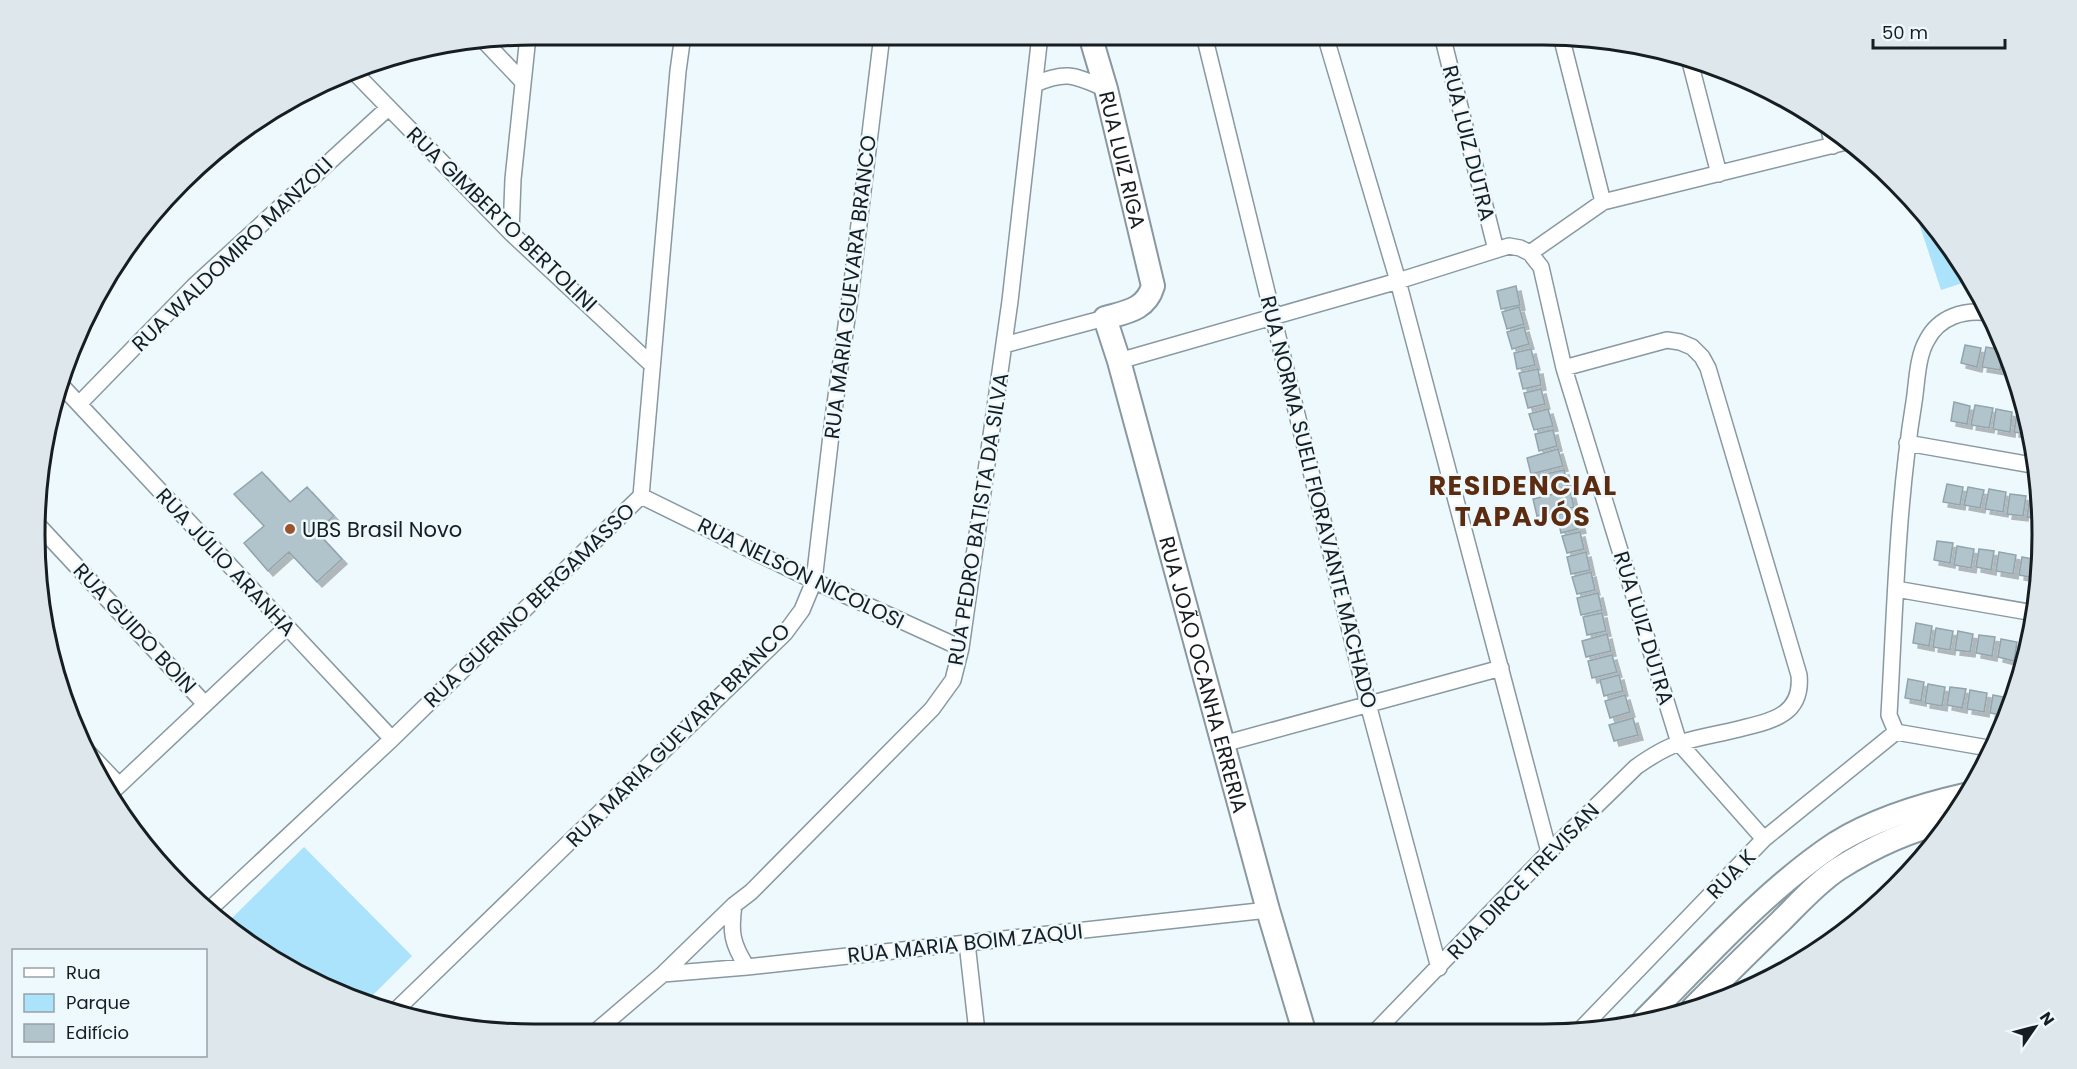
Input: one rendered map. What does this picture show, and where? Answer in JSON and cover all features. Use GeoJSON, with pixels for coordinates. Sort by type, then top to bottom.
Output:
{"type":"FeatureCollection","features":[{"type":"Feature","properties":{"kind":"street"},"geometry":{"type":"LineString","coordinates":[[511,233],[513,179],[527,45]]}},
{"type":"Feature","properties":{"kind":"street","name":"RUA GUERINO BERGAMASSO"},"geometry":{"type":"LineString","coordinates":[[214,905],[392,739],[641,496],[682,45]]}},
{"type":"Feature","properties":{"kind":"street","name":"RUA MARIA GUEVARA BRANCO"},"geometry":{"type":"LineString","coordinates":[[401,1005],[785,633],[802,610],[814,581],[832,418],[851,290],[881,45]]}},
{"type":"Feature","properties":{"kind":"street","name":"RUA PEDRO BATISTA DA SILVA"},"geometry":{"type":"LineString","coordinates":[[605,1024],[663,975],[734,905],[751,892],[932,709],[953,680],[961,648],[1004,345],[1039,45]]}},
{"type":"Feature","properties":{"kind":"street","name":"RUA LUIZ RIGA"},"geometry":{"type":"LineString","coordinates":[[1093,45],[1106,89],[1153,286],[1150,295],[1138,308],[1105,318]]}},
{"type":"Feature","properties":{"kind":"street","name":"RUA NORMA SUELI FIORAVANTE MACHADO"},"geometry":{"type":"LineString","coordinates":[[1206,45],[1368,704],[1439,968]]}},
{"type":"Feature","properties":{"kind":"street"},"geometry":{"type":"LineString","coordinates":[[1327,45],[1398,282],[1549,852]]}},
{"type":"Feature","properties":{"kind":"street","name":"RUA LUIZ DUTRA"},"geometry":{"type":"LineString","coordinates":[[1445,45],[1496,250]]}},
{"type":"Feature","properties":{"kind":"street"},"geometry":{"type":"LineString","coordinates":[[1563,46],[1603,202]]}},
{"type":"Feature","properties":{"kind":"street"},"geometry":{"type":"LineString","coordinates":[[490,47],[523,82]]}},
{"type":"Feature","properties":{"kind":"street"},"geometry":{"type":"LineString","coordinates":[[1692,69],[1719,174]]}},
{"type":"Feature","properties":{"kind":"street"},"geometry":{"type":"LineString","coordinates":[[1035,84],[1052,77],[1065,75],[1076,76],[1106,89]]}},
{"type":"Feature","properties":{"kind":"street","name":"RUA GIMBERTO BERTOLINI"},"geometry":{"type":"LineString","coordinates":[[359,78],[511,233],[652,365]]}},
{"type":"Feature","properties":{"kind":"street","name":"RUA WALDOMIRO MANZOLI"},"geometry":{"type":"LineString","coordinates":[[79,404],[194,286],[388,108]]}},
{"type":"Feature","properties":{"kind":"street"},"geometry":{"type":"LineString","coordinates":[[1831,140],[1833,146]]}},
{"type":"Feature","properties":{"kind":"street"},"geometry":{"type":"LineString","coordinates":[[1119,361],[1398,282],[1509,246],[1530,253],[1603,202],[1838,145]]}},
{"type":"Feature","properties":{"kind":"street","name":"RUA LUIZ DUTRA"},"geometry":{"type":"LineString","coordinates":[[1530,253],[1541,267],[1564,368],[1679,743],[1764,839]]}},
{"type":"Feature","properties":{"kind":"street"},"geometry":{"type":"LineString","coordinates":[[1979,313],[1966,312],[1948,319],[1933,331],[1923,348],[1907,443],[1889,715],[1896,732],[1984,747]]}},
{"type":"Feature","properties":{"kind":"street"},"geometry":{"type":"LineString","coordinates":[[1004,345],[1105,318]]}},
{"type":"Feature","properties":{"kind":"street","name":"RUA JOÃO OCANHA ERRERIA"},"geometry":{"type":"LineString","coordinates":[[1105,318],[1119,361],[1268,910],[1302,1024]]}},
{"type":"Feature","properties":{"kind":"street","name":"RUA DIRCE TREVISAN"},"geometry":{"type":"LineString","coordinates":[[1383,1024],[1549,852],[1636,767],[1651,756],[1679,743],[1769,722],[1781,716],[1794,701],[1799,688],[1798,675],[1708,368],[1701,357],[1686,344],[1674,340],[1660,341],[1564,368]]}},
{"type":"Feature","properties":{"kind":"street","name":"RUA JÚLIO ARANHA"},"geometry":{"type":"LineString","coordinates":[[67,391],[392,739]]}},
{"type":"Feature","properties":{"kind":"street"},"geometry":{"type":"LineString","coordinates":[[1907,443],[2027,464]]}},
{"type":"Feature","properties":{"kind":"street","name":"RUA NELSON NICOLOSI"},"geometry":{"type":"LineString","coordinates":[[641,496],[814,581],[961,648]]}},
{"type":"Feature","properties":{"kind":"street","name":"RUA GUIDO BOIN"},"geometry":{"type":"LineString","coordinates":[[45,532],[206,704]]}},
{"type":"Feature","properties":{"kind":"street"},"geometry":{"type":"LineString","coordinates":[[1896,590],[2026,612]]}},
{"type":"Feature","properties":{"kind":"street"},"geometry":{"type":"LineString","coordinates":[[116,788],[286,628]]}},
{"type":"Feature","properties":{"kind":"street"},"geometry":{"type":"LineString","coordinates":[[1223,744],[1500,668]]}},
{"type":"Feature","properties":{"kind":"street","name":"RUA K"},"geometry":{"type":"LineString","coordinates":[[1588,1022],[1764,839],[1896,732]]}},
{"type":"Feature","properties":{"kind":"street"},"geometry":{"type":"LineString","coordinates":[[1653,1011],[1759,905],[1802,868],[1838,843],[1875,823],[1927,803],[1955,797]]}},
{"type":"Feature","properties":{"kind":"street"},"geometry":{"type":"LineString","coordinates":[[1705,996],[1811,891],[1837,870],[1868,851],[1901,836],[1937,824]]}},
{"type":"Feature","properties":{"kind":"street"},"geometry":{"type":"LineString","coordinates":[[734,905],[731,926],[733,940],[747,967]]}},
{"type":"Feature","properties":{"kind":"street","name":"RUA MARIA BOIM ZAQUI"},"geometry":{"type":"LineString","coordinates":[[663,975],[1268,910]]}},
{"type":"Feature","properties":{"kind":"street"},"geometry":{"type":"LineString","coordinates":[[967,943],[976,1024]]}},
{"type":"Feature","properties":{"kind":"green space"},"geometry":{"type":"Polygon","coordinates":[[[1918,221],[1950,263],[1962,283],[1941,290],[1918,221]]]}},
{"type":"Feature","properties":{"kind":"green space"},"geometry":{"type":"Polygon","coordinates":[[[304,847],[412,956],[372,996],[318,974],[263,942],[231,919],[304,847]]]}},
{"type":"Feature","properties":{"kind":"building"},"geometry":{"type":"Polygon","coordinates":[[[1516,286],[1520,305],[1501,309],[1497,291],[1516,286]]]}},
{"type":"Feature","properties":{"kind":"building"},"geometry":{"type":"Polygon","coordinates":[[[1519,307],[1524,324],[1507,329],[1502,312],[1519,307]]]}},
{"type":"Feature","properties":{"kind":"building"},"geometry":{"type":"Polygon","coordinates":[[[1524,327],[1529,344],[1512,349],[1507,332],[1524,327]]]}},
{"type":"Feature","properties":{"kind":"building"},"geometry":{"type":"Polygon","coordinates":[[[1965,345],[1981,348],[1977,367],[1961,363],[1965,345]]]}},
{"type":"Feature","properties":{"kind":"building"},"geometry":{"type":"Polygon","coordinates":[[[1986,347],[1996,349],[2001,363],[2000,370],[1982,367],[1986,347]]]}},
{"type":"Feature","properties":{"kind":"building"},"geometry":{"type":"Polygon","coordinates":[[[1531,349],[1535,365],[1517,369],[1514,353],[1531,349]]]}},
{"type":"Feature","properties":{"kind":"building"},"geometry":{"type":"Polygon","coordinates":[[[1538,369],[1541,385],[1523,389],[1519,373],[1538,369]]]}},
{"type":"Feature","properties":{"kind":"building"},"geometry":{"type":"Polygon","coordinates":[[[1541,389],[1545,404],[1528,408],[1524,393],[1541,389]]]}},
{"type":"Feature","properties":{"kind":"building"},"geometry":{"type":"Polygon","coordinates":[[[1954,402],[1970,406],[1967,424],[1951,421],[1954,402]]]}},
{"type":"Feature","properties":{"kind":"building"},"geometry":{"type":"Polygon","coordinates":[[[1975,405],[1993,408],[1989,428],[1971,425],[1975,405]]]}},
{"type":"Feature","properties":{"kind":"building"},"geometry":{"type":"Polygon","coordinates":[[[1548,409],[1553,426],[1534,430],[1529,414],[1548,409]]]}},
{"type":"Feature","properties":{"kind":"building"},"geometry":{"type":"Polygon","coordinates":[[[1996,409],[2012,412],[2010,432],[1993,429],[1996,409]]]}},
{"type":"Feature","properties":{"kind":"building"},"geometry":{"type":"Polygon","coordinates":[[[2017,415],[2022,433],[2014,432],[2017,415]]]}},
{"type":"Feature","properties":{"kind":"building"},"geometry":{"type":"Polygon","coordinates":[[[1553,430],[1557,446],[1539,451],[1535,434],[1553,430]]]}},
{"type":"Feature","properties":{"kind":"building"},"geometry":{"type":"Polygon","coordinates":[[[1558,449],[1563,466],[1531,474],[1527,458],[1558,449]]]}},
{"type":"Feature","properties":{"kind":"building"},"geometry":{"type":"Polygon","coordinates":[[[1564,470],[1568,487],[1551,491],[1546,474],[1564,470]]]}},
{"type":"Feature","properties":{"kind":"building","name":"UBS Brasil Novo"},"geometry":{"type":"Polygon","coordinates":[[[262,472],[290,502],[307,487],[334,516],[316,531],[342,559],[317,582],[289,552],[268,571],[244,543],[264,526],[234,494],[262,472]]]}},
{"type":"Feature","properties":{"kind":"building"},"geometry":{"type":"Polygon","coordinates":[[[1947,484],[1963,487],[1960,505],[1943,502],[1947,484]]]}},
{"type":"Feature","properties":{"kind":"building"},"geometry":{"type":"Polygon","coordinates":[[[1968,487],[1984,490],[1980,508],[1964,505],[1968,487]]]}},
{"type":"Feature","properties":{"kind":"building"},"geometry":{"type":"Polygon","coordinates":[[[1989,489],[2006,492],[2003,512],[1985,509],[1989,489]]]}},
{"type":"Feature","properties":{"kind":"building"},"geometry":{"type":"Polygon","coordinates":[[[1570,490],[1574,507],[1537,516],[1533,499],[1570,490]]]}},
{"type":"Feature","properties":{"kind":"building"},"geometry":{"type":"Polygon","coordinates":[[[2010,494],[2026,496],[2023,516],[2007,514],[2010,494]]]}},
{"type":"Feature","properties":{"kind":"building"},"geometry":{"type":"Polygon","coordinates":[[[2030,498],[2031,518],[2027,517],[2030,498]]]}},
{"type":"Feature","properties":{"kind":"building"},"geometry":{"type":"Polygon","coordinates":[[[1576,510],[1581,528],[1561,533],[1557,515],[1576,510]]]}},
{"type":"Feature","properties":{"kind":"building"},"geometry":{"type":"Polygon","coordinates":[[[1580,532],[1584,549],[1567,553],[1562,536],[1580,532]]]}},
{"type":"Feature","properties":{"kind":"building"},"geometry":{"type":"Polygon","coordinates":[[[1937,541],[1953,543],[1950,563],[1934,560],[1937,541]]]}},
{"type":"Feature","properties":{"kind":"building"},"geometry":{"type":"Polygon","coordinates":[[[1957,546],[1974,549],[1971,568],[1954,565],[1957,546]]]}},
{"type":"Feature","properties":{"kind":"building"},"geometry":{"type":"Polygon","coordinates":[[[1979,549],[1994,551],[1991,570],[1976,567],[1979,549]]]}},
{"type":"Feature","properties":{"kind":"building"},"geometry":{"type":"Polygon","coordinates":[[[1586,552],[1590,570],[1571,574],[1567,557],[1586,552]]]}},
{"type":"Feature","properties":{"kind":"building"},"geometry":{"type":"Polygon","coordinates":[[[1999,552],[2016,555],[2013,574],[1996,571],[1999,552]]]}},
{"type":"Feature","properties":{"kind":"building"},"geometry":{"type":"Polygon","coordinates":[[[2022,557],[2031,559],[2030,577],[2019,575],[2022,557]]]}},
{"type":"Feature","properties":{"kind":"building"},"geometry":{"type":"Polygon","coordinates":[[[1591,572],[1595,590],[1577,594],[1572,577],[1591,572]]]}},
{"type":"Feature","properties":{"kind":"building"},"geometry":{"type":"Polygon","coordinates":[[[1598,593],[1602,610],[1581,615],[1577,598],[1598,593]]]}},
{"type":"Feature","properties":{"kind":"building"},"geometry":{"type":"Polygon","coordinates":[[[1602,613],[1606,631],[1587,635],[1583,617],[1602,613]]]}},
{"type":"Feature","properties":{"kind":"building"},"geometry":{"type":"Polygon","coordinates":[[[1916,623],[1932,626],[1929,646],[1913,643],[1916,623]]]}},
{"type":"Feature","properties":{"kind":"building"},"geometry":{"type":"Polygon","coordinates":[[[1936,628],[1953,631],[1950,650],[1933,647],[1936,628]]]}},
{"type":"Feature","properties":{"kind":"building"},"geometry":{"type":"Polygon","coordinates":[[[1958,631],[1973,634],[1970,652],[1955,650],[1958,631]]]}},
{"type":"Feature","properties":{"kind":"building"},"geometry":{"type":"Polygon","coordinates":[[[1607,634],[1611,651],[1586,657],[1582,641],[1607,634]]]}},
{"type":"Feature","properties":{"kind":"building"},"geometry":{"type":"Polygon","coordinates":[[[1979,635],[1995,637],[1992,656],[1976,653],[1979,635]]]}},
{"type":"Feature","properties":{"kind":"building"},"geometry":{"type":"Polygon","coordinates":[[[2001,639],[2017,642],[2014,661],[1998,657],[2001,639]]]}},
{"type":"Feature","properties":{"kind":"building"},"geometry":{"type":"Polygon","coordinates":[[[1612,655],[1617,672],[1592,678],[1588,661],[1612,655]]]}},
{"type":"Feature","properties":{"kind":"building"},"geometry":{"type":"Polygon","coordinates":[[[1619,675],[1623,691],[1604,696],[1600,680],[1619,675]]]}},
{"type":"Feature","properties":{"kind":"building"},"geometry":{"type":"Polygon","coordinates":[[[1908,679],[1924,682],[1921,701],[1905,698],[1908,679]]]}},
{"type":"Feature","properties":{"kind":"building"},"geometry":{"type":"Polygon","coordinates":[[[1928,684],[1945,687],[1942,706],[1925,703],[1928,684]]]}},
{"type":"Feature","properties":{"kind":"building"},"geometry":{"type":"Polygon","coordinates":[[[1950,687],[1966,689],[1962,708],[1947,705],[1950,687]]]}},
{"type":"Feature","properties":{"kind":"building"},"geometry":{"type":"Polygon","coordinates":[[[1970,690],[1987,693],[1984,712],[1967,709],[1970,690]]]}},
{"type":"Feature","properties":{"kind":"building"},"geometry":{"type":"Polygon","coordinates":[[[1625,695],[1630,712],[1610,718],[1605,701],[1625,695]]]}},
{"type":"Feature","properties":{"kind":"building"},"geometry":{"type":"Polygon","coordinates":[[[1993,695],[2004,697],[1998,714],[1990,713],[1993,695]]]}},
{"type":"Feature","properties":{"kind":"building"},"geometry":{"type":"Polygon","coordinates":[[[1633,718],[1638,735],[1614,741],[1609,725],[1633,718]]]}},
{"type":"Feature","properties":{"kind":"place","name":"UBS Brasil Novo"},"geometry":{"type":"Point","coordinates":[290,529]}},
{"type":"Feature","properties":{"kind":"district","name":"RESIDENCIAL TAPAJÓS"},"geometry":{"type":"Point","coordinates":[1523,500]}}]}
